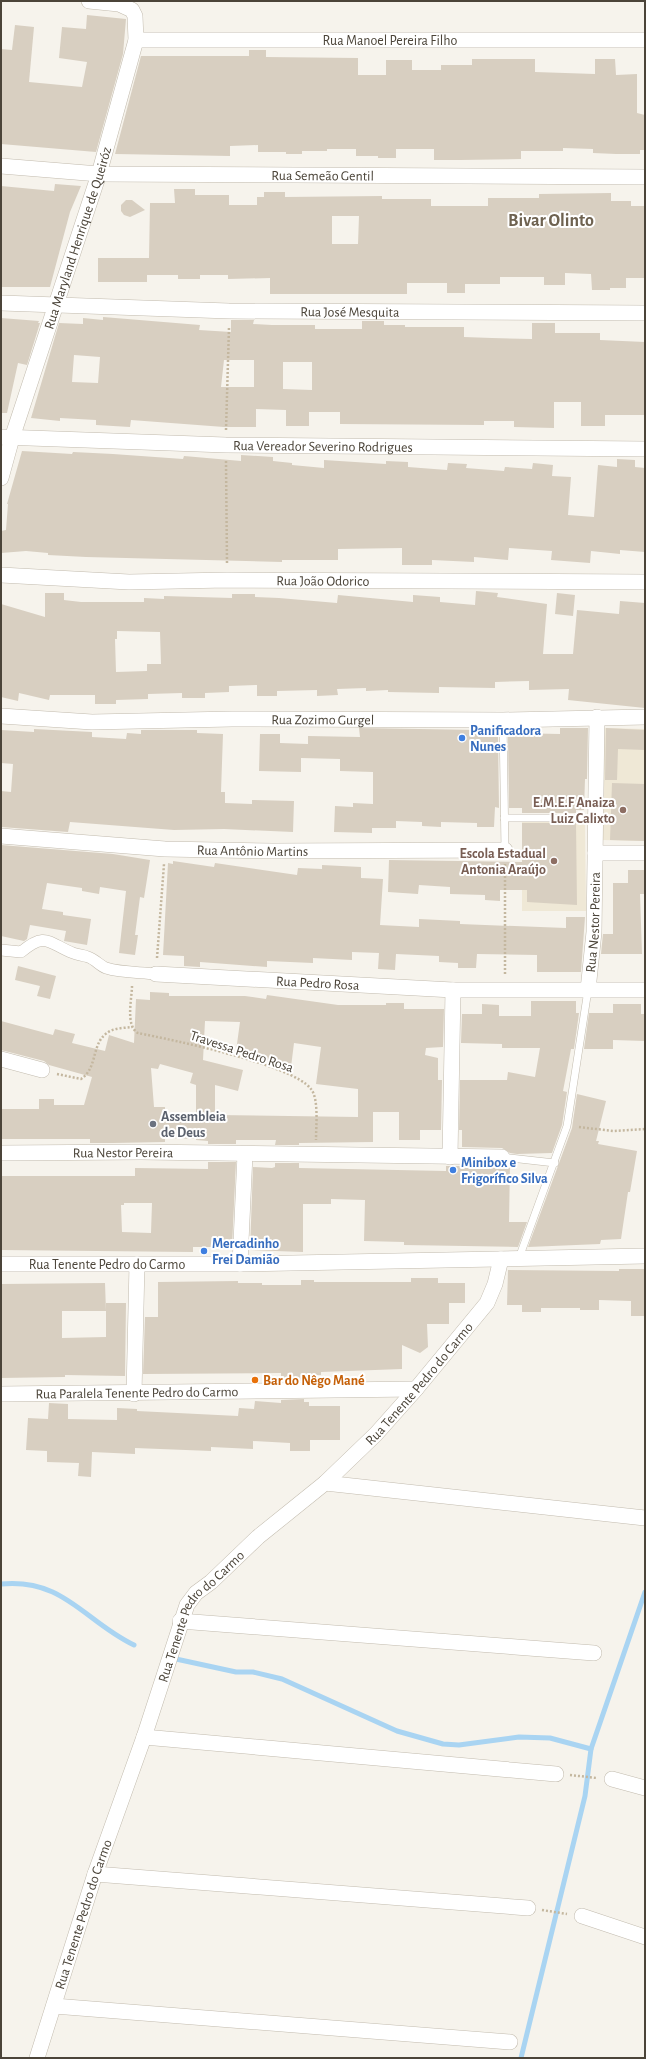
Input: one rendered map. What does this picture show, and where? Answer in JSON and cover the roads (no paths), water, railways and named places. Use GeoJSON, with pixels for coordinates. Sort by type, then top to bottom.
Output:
{"type":"FeatureCollection","features":[{"type":"Feature","properties":{"kind":"street","name":"Rua Maryland Henrique de Queiróz"},"geometry":{"type":"LineString","coordinates":[[1,478],[6,437],[54,306],[99,174],[136,40],[135,16],[132,10],[119,4],[89,1]]}},
{"type":"Feature","properties":{"kind":"street","name":"Rua Manoel Pereira Filho"},"geometry":{"type":"LineString","coordinates":[[136,40],[645,40]]}},
{"type":"Feature","properties":{"kind":"street","name":"Rua Semeão Gentil"},"geometry":{"type":"LineString","coordinates":[[1,166],[99,174],[645,177]]}},
{"type":"Feature","properties":{"kind":"street","name":"Rua José Mesquita"},"geometry":{"type":"LineString","coordinates":[[1,303],[229,311],[645,313]]}},
{"type":"Feature","properties":{"kind":"street","name":"Rua Vereador Severino Rodrigues"},"geometry":{"type":"LineString","coordinates":[[6,437],[226,445],[645,449]]}},
{"type":"Feature","properties":{"kind":"street","name":"Rua João Odorico"},"geometry":{"type":"LineString","coordinates":[[1,575],[129,582],[227,580],[645,582]]}},
{"type":"Feature","properties":{"kind":"street","name":"Rua Zozimo Gurgel"},"geometry":{"type":"LineString","coordinates":[[1,716],[92,722],[232,718],[503,720],[645,717]]}},
{"type":"Feature","properties":{"kind":"street","name":"Rua Nestor Pereira"},"geometry":{"type":"LineString","coordinates":[[588,990],[594,932],[597,717]]}},
{"type":"Feature","properties":{"kind":"street","name":"Rua Antônio Martins"},"geometry":{"type":"LineString","coordinates":[[1,836],[165,849],[273,851],[505,850]]}},
{"type":"Feature","properties":{"kind":"street"},"geometry":{"type":"LineString","coordinates":[[596,853],[645,853]]}},
{"type":"Feature","properties":{"kind":"street","name":"Rua Pedro Rosa"},"geometry":{"type":"LineString","coordinates":[[1,950],[21,952],[31,943],[42,940],[54,942],[74,954],[88,956],[105,968],[156,974],[453,990],[645,990]]}},
{"type":"Feature","properties":{"kind":"street"},"geometry":{"type":"LineString","coordinates":[[450,1157],[453,990]]}},
{"type":"Feature","properties":{"kind":"street"},"geometry":{"type":"LineString","coordinates":[[1,1059],[42,1070]]}},
{"type":"Feature","properties":{"kind":"street","name":"Rua Nestor Pereira"},"geometry":{"type":"LineString","coordinates":[[1,1153],[316,1154],[502,1157]]}},
{"type":"Feature","properties":{"kind":"street"},"geometry":{"type":"LineString","coordinates":[[240,1264],[245,1154]]}},
{"type":"Feature","properties":{"kind":"street","name":"Rua Tenente Pedro do Carmo"},"geometry":{"type":"LineString","coordinates":[[1,1264],[240,1264],[645,1256]]}},
{"type":"Feature","properties":{"kind":"street","name":"Rua Tenente Pedro do Carmo"},"geometry":{"type":"LineString","coordinates":[[37,2058],[95,1874],[144,1736],[180,1621],[187,1605],[196,1593],[211,1582],[258,1537],[325,1483],[376,1434],[416,1389],[487,1303],[495,1284],[501,1259]]}},
{"type":"Feature","properties":{"kind":"street"},"geometry":{"type":"LineString","coordinates":[[134,1394],[137,1264]]}},
{"type":"Feature","properties":{"kind":"street","name":"Rua Paralela Tenente Pedro do Carmo"},"geometry":{"type":"LineString","coordinates":[[1,1394],[134,1394],[416,1389]]}},
{"type":"Feature","properties":{"kind":"street"},"geometry":{"type":"LineString","coordinates":[[325,1483],[645,1518]]}},
{"type":"Feature","properties":{"kind":"street"},"geometry":{"type":"LineString","coordinates":[[180,1621],[594,1653]]}},
{"type":"Feature","properties":{"kind":"street"},"geometry":{"type":"LineString","coordinates":[[144,1736],[556,1774]]}},
{"type":"Feature","properties":{"kind":"street"},"geometry":{"type":"LineString","coordinates":[[612,1779],[645,1788]]}},
{"type":"Feature","properties":{"kind":"street"},"geometry":{"type":"LineString","coordinates":[[95,1874],[528,1908]]}},
{"type":"Feature","properties":{"kind":"street"},"geometry":{"type":"LineString","coordinates":[[582,1916],[645,1937]]}},
{"type":"Feature","properties":{"kind":"street"},"geometry":{"type":"LineString","coordinates":[[54,2006],[510,2042]]}},
{"type":"Feature","properties":{"kind":"lane"},"geometry":{"type":"LineString","coordinates":[[503,720],[505,850]]}},
{"type":"Feature","properties":{"kind":"lane"},"geometry":{"type":"LineString","coordinates":[[504,818],[596,818]]}},
{"type":"Feature","properties":{"kind":"lane","name":"Rua Nestor Pereira"},"geometry":{"type":"LineString","coordinates":[[519,1258],[555,1163],[567,1126],[588,990]]}},
{"type":"Feature","properties":{"kind":"lane","name":"Rua Nestor Pereira"},"geometry":{"type":"LineString","coordinates":[[502,1157],[555,1163]]}},
{"type":"Feature","properties":{"kind":"waterway"},"geometry":{"type":"LineString","coordinates":[[1,1584],[23,1584],[58,1594],[134,1645]]}},
{"type":"Feature","properties":{"kind":"waterway"},"geometry":{"type":"LineString","coordinates":[[521,2058],[585,1796],[591,1749],[645,1592]]}},
{"type":"Feature","properties":{"kind":"waterway"},"geometry":{"type":"LineString","coordinates":[[176,1659],[236,1672],[253,1672],[282,1679],[397,1731],[443,1744],[459,1745],[519,1737],[550,1738],[591,1749]]}},
{"type":"Feature","properties":{"kind":"place","name":"Panificadora Nunes"},"geometry":{"type":"Point","coordinates":[462,738]}},
{"type":"Feature","properties":{"kind":"place","name":"E.M.E.F Anaiza Luiz Calixto"},"geometry":{"type":"Point","coordinates":[623,810]}},
{"type":"Feature","properties":{"kind":"place","name":"Escola Estadual Antonia Araújo"},"geometry":{"type":"Point","coordinates":[554,861]}},
{"type":"Feature","properties":{"kind":"place","name":"Assembleia de Deus"},"geometry":{"type":"Point","coordinates":[153,1124]}},
{"type":"Feature","properties":{"kind":"place","name":"Minibox e Frigorífico Silva"},"geometry":{"type":"Point","coordinates":[453,1170]}},
{"type":"Feature","properties":{"kind":"place","name":"Mercadinho Frei Damião"},"geometry":{"type":"Point","coordinates":[204,1251]}},
{"type":"Feature","properties":{"kind":"place","name":"Bar do Nêgo Mané"},"geometry":{"type":"Point","coordinates":[255,1380]}},
{"type":"Feature","properties":{"kind":"district","name":"Bivar Olinto"},"geometry":{"type":"Point","coordinates":[551,220]}}]}
